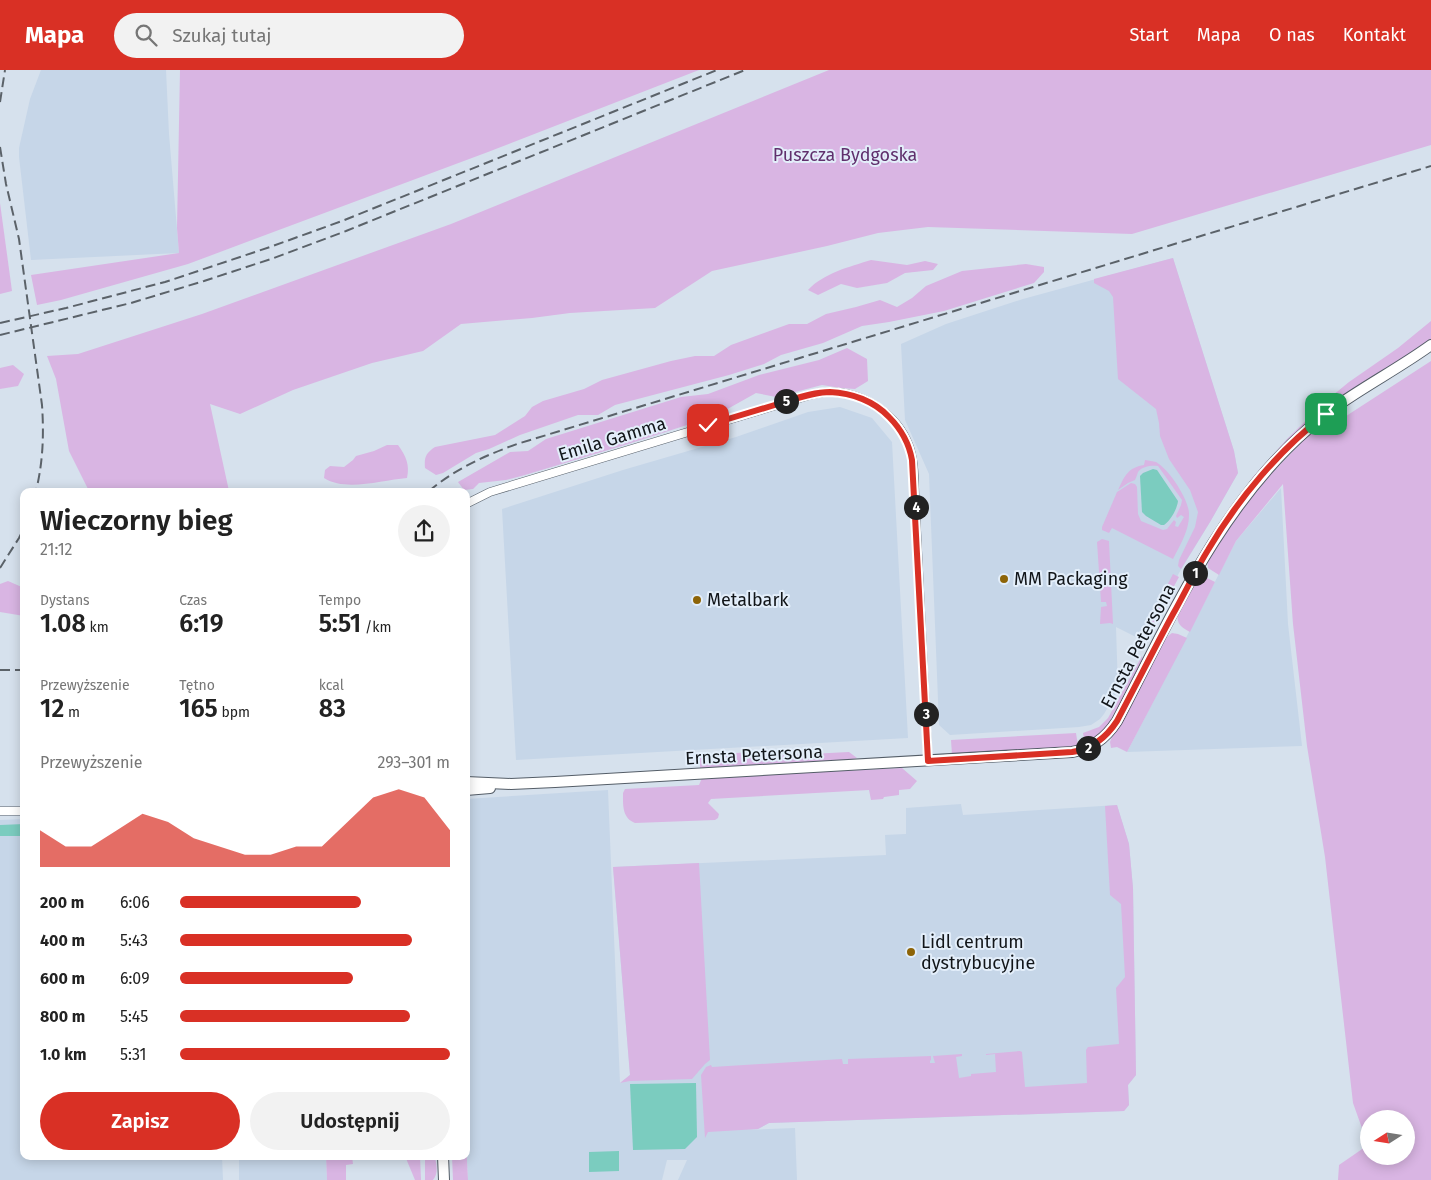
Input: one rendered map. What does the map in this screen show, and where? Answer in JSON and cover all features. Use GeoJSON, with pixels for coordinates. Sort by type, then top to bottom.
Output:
{"type":"FeatureCollection","features":[{"type":"Feature","properties":{"kind":"street","name":"Ernsta Petersona"},"geometry":{"type":"LineString","coordinates":[[470,782],[511,784],[761,771],[1072,752],[1089,747],[1100,741],[1117,721],[1208,551],[1229,517],[1250,489],[1295,441],[1318,420],[1431,345]]}},
{"type":"Feature","properties":{"kind":"street","name":"Emila Gamma"},"geometry":{"type":"LineString","coordinates":[[470,502],[490,492],[807,396],[830,392],[849,395],[867,401],[884,412],[897,425],[908,444],[912,460],[928,761]]}},
{"type":"Feature","properties":{"kind":"street","name":"Ernsta Petersona"},"geometry":{"type":"LineString","coordinates":[[470,790],[511,784]]}},
{"type":"Feature","properties":{"kind":"street"},"geometry":{"type":"LineString","coordinates":[[0,812],[20,811]]}},
{"type":"Feature","properties":{"kind":"street"},"geometry":{"type":"LineString","coordinates":[[443,1160],[444,1180]]}},
{"type":"Feature","properties":{"kind":"shaded area"},"geometry":{"type":"Polygon","coordinates":[[[41,70],[166,70],[169,134],[179,253],[31,260],[19,148],[30,99],[41,70]]]}},
{"type":"Feature","properties":{"kind":"shaded area"},"geometry":{"type":"Polygon","coordinates":[[[1173,258],[1234,451],[1238,473],[1179,573],[1144,641],[1116,627],[1118,690],[1100,719],[1091,725],[1079,727],[950,735],[939,725],[929,474],[905,420],[901,344],[946,324],[1023,299],[1173,258]]]}},
{"type":"Feature","properties":{"kind":"shaded area"},"geometry":{"type":"Polygon","coordinates":[[[840,407],[872,418],[892,442],[908,738],[516,760],[502,509],[623,470],[736,437],[808,412],[840,407]]]}},
{"type":"Feature","properties":{"kind":"shaded area"},"geometry":{"type":"Polygon","coordinates":[[[1153,469],[1157,470],[1178,501],[1173,514],[1164,525],[1161,525],[1142,512],[1140,476],[1153,469]]]}},
{"type":"Feature","properties":{"kind":"shaded area"},"geometry":{"type":"Polygon","coordinates":[[[1281,488],[1288,624],[1302,746],[1127,752],[1236,541],[1281,488]]]}},
{"type":"Feature","properties":{"kind":"shaded area"},"geometry":{"type":"Polygon","coordinates":[[[608,790],[620,1083],[630,1075],[613,867],[886,855],[885,835],[906,834],[906,808],[961,804],[963,815],[1117,805],[1129,844],[1133,888],[1136,1075],[1128,1085],[1129,1105],[1124,1111],[769,1123],[758,1129],[745,1130],[795,1128],[797,1180],[678,1180],[687,1160],[667,1160],[662,1180],[468,1180],[467,1160],[470,1160],[470,799],[608,790]]]}},
{"type":"Feature","properties":{"kind":"shaded area"},"geometry":{"type":"Polygon","coordinates":[[[20,819],[20,1160],[222,1160],[223,1180],[0,1180],[0,820],[20,819]]]}},
{"type":"Feature","properties":{"kind":"shaded area"},"geometry":{"type":"Polygon","coordinates":[[[20,824],[20,836],[0,836],[0,825],[20,824]]]}},
{"type":"Feature","properties":{"kind":"shaded area"},"geometry":{"type":"Polygon","coordinates":[[[696,1083],[697,1137],[685,1149],[633,1150],[630,1084],[696,1083]]]}},
{"type":"Feature","properties":{"kind":"shaded area"},"geometry":{"type":"Polygon","coordinates":[[[619,1151],[619,1171],[589,1172],[589,1152],[619,1151]]]}},
{"type":"Feature","properties":{"kind":"shaded area"},"geometry":{"type":"Polygon","coordinates":[[[239,1160],[326,1160],[327,1180],[239,1180],[239,1160]]]}},
{"type":"Feature","properties":{"kind":"green space"},"geometry":{"type":"Polygon","coordinates":[[[180,70],[699,70],[488,152],[188,264],[37,305],[31,275],[179,253],[177,228],[180,70]]]}},
{"type":"Feature","properties":{"kind":"green space","name":"Puszcza Bydgoska"},"geometry":{"type":"Polygon","coordinates":[[[829,70],[1431,70],[1431,145],[1132,234],[928,227],[878,233],[712,271],[655,308],[570,313],[461,324],[423,351],[372,363],[293,390],[240,414],[210,404],[228,488],[88,488],[69,451],[56,379],[47,356],[78,354],[202,314],[451,224],[829,70]]]}},
{"type":"Feature","properties":{"kind":"green space"},"geometry":{"type":"Polygon","coordinates":[[[0,203],[12,291],[0,294],[0,203]]]}},
{"type":"Feature","properties":{"kind":"green space"},"geometry":{"type":"Polygon","coordinates":[[[1173,258],[1234,451],[1238,473],[1181,569],[1178,566],[1179,560],[1195,527],[1198,512],[1190,490],[1169,459],[1160,436],[1156,409],[1118,379],[1113,297],[1109,291],[1094,283],[1094,279],[1173,258]]]}},
{"type":"Feature","properties":{"kind":"green space"},"geometry":{"type":"Polygon","coordinates":[[[871,260],[907,265],[925,261],[938,264],[933,270],[905,273],[887,283],[857,288],[841,284],[818,295],[808,290],[829,275],[871,260]]]}},
{"type":"Feature","properties":{"kind":"green space"},"geometry":{"type":"Polygon","coordinates":[[[1026,264],[1044,267],[1044,272],[1034,283],[944,311],[862,326],[823,343],[781,355],[764,364],[729,375],[615,405],[598,415],[578,415],[520,435],[476,453],[443,473],[436,475],[425,468],[426,456],[435,447],[495,435],[525,416],[532,407],[543,401],[584,389],[602,380],[671,361],[695,356],[714,356],[731,345],[789,324],[807,324],[826,314],[880,300],[897,307],[912,298],[926,286],[962,271],[1026,264]]]}},
{"type":"Feature","properties":{"kind":"green space"},"geometry":{"type":"Polygon","coordinates":[[[1431,321],[1431,340],[1387,369],[1252,481],[1252,478],[1287,439],[1327,400],[1349,382],[1398,348],[1431,321]]]}},
{"type":"Feature","properties":{"kind":"green space"},"geometry":{"type":"Polygon","coordinates":[[[847,348],[867,359],[868,381],[855,389],[822,385],[776,397],[756,393],[715,416],[525,475],[506,480],[479,483],[470,489],[462,488],[458,482],[510,452],[528,451],[546,439],[681,397],[708,394],[759,375],[819,360],[847,348]]]}},
{"type":"Feature","properties":{"kind":"green space"},"geometry":{"type":"Polygon","coordinates":[[[1431,361],[1431,1180],[1338,1180],[1339,1165],[1360,1151],[1360,1165],[1415,1165],[1415,1110],[1360,1110],[1360,1123],[1353,1103],[1325,857],[1307,746],[1293,624],[1283,484],[1236,541],[1219,575],[1208,568],[1207,559],[1248,498],[1318,425],[1323,431],[1431,361]]]}},
{"type":"Feature","properties":{"kind":"green space"},"geometry":{"type":"Polygon","coordinates":[[[13,365],[24,374],[18,386],[0,389],[0,368],[13,365]]]}},
{"type":"Feature","properties":{"kind":"green space"},"geometry":{"type":"Polygon","coordinates":[[[387,445],[398,445],[403,453],[408,465],[407,478],[353,485],[333,482],[324,478],[325,470],[330,466],[344,467],[356,456],[387,445]]]}},
{"type":"Feature","properties":{"kind":"green space"},"geometry":{"type":"Polygon","coordinates":[[[1145,460],[1156,462],[1167,471],[1178,486],[1188,509],[1189,521],[1186,532],[1173,559],[1112,528],[1109,533],[1102,530],[1117,492],[1131,483],[1137,487],[1138,514],[1141,521],[1163,530],[1167,529],[1174,520],[1176,522],[1175,526],[1178,527],[1184,517],[1181,515],[1177,518],[1176,516],[1182,500],[1158,466],[1142,468],[1135,480],[1118,490],[1127,473],[1138,466],[1144,465],[1145,460]]]}},
{"type":"Feature","properties":{"kind":"green space"},"geometry":{"type":"Polygon","coordinates":[[[1102,539],[1109,541],[1113,624],[1100,624],[1101,607],[1107,606],[1106,602],[1101,602],[1097,542],[1102,539]]]}},
{"type":"Feature","properties":{"kind":"green space"},"geometry":{"type":"Polygon","coordinates":[[[1173,574],[1179,577],[1144,641],[1139,638],[1173,574]]]}},
{"type":"Feature","properties":{"kind":"green space"},"geometry":{"type":"Polygon","coordinates":[[[1200,577],[1205,577],[1215,582],[1190,632],[1180,625],[1178,613],[1200,577]]]}},
{"type":"Feature","properties":{"kind":"green space"},"geometry":{"type":"Polygon","coordinates":[[[8,581],[20,586],[20,615],[0,612],[0,584],[8,581]]]}},
{"type":"Feature","properties":{"kind":"green space"},"geometry":{"type":"Polygon","coordinates":[[[1172,633],[1187,638],[1127,752],[1117,747],[1111,748],[1110,742],[1112,737],[1163,640],[1172,633]]]}},
{"type":"Feature","properties":{"kind":"green space"},"geometry":{"type":"Polygon","coordinates":[[[1142,656],[1143,662],[1107,727],[1085,744],[1083,733],[1099,727],[1108,718],[1142,656]]]}},
{"type":"Feature","properties":{"kind":"green space"},"geometry":{"type":"Polygon","coordinates":[[[1076,733],[1078,746],[1069,748],[952,755],[951,740],[1076,733]]]}},
{"type":"Feature","properties":{"kind":"green space"},"geometry":{"type":"Polygon","coordinates":[[[770,751],[770,756],[849,752],[857,758],[841,762],[700,770],[700,758],[705,755],[770,751]]]}},
{"type":"Feature","properties":{"kind":"green space"},"geometry":{"type":"Polygon","coordinates":[[[902,768],[917,781],[910,789],[899,790],[899,795],[884,797],[883,799],[871,800],[869,790],[711,799],[708,803],[719,814],[715,820],[635,823],[625,814],[623,806],[623,793],[625,789],[699,785],[702,778],[902,768]]]}},
{"type":"Feature","properties":{"kind":"green space"},"geometry":{"type":"Polygon","coordinates":[[[1117,805],[1129,844],[1133,888],[1136,1075],[1128,1085],[1129,1105],[1124,1111],[769,1123],[758,1129],[708,1132],[705,1138],[701,1075],[706,1067],[711,1065],[712,1067],[842,1059],[843,1064],[848,1064],[848,1059],[931,1056],[930,1063],[935,1063],[933,1056],[962,1054],[962,1056],[956,1057],[959,1078],[971,1076],[971,1074],[996,1072],[995,1054],[986,1054],[1020,1051],[1022,1052],[1025,1087],[1087,1083],[1086,1050],[1088,1047],[1119,1044],[1116,988],[1125,977],[1121,904],[1110,895],[1105,806],[1117,805]]]}},
{"type":"Feature","properties":{"kind":"green space"},"geometry":{"type":"Polygon","coordinates":[[[699,863],[710,1060],[692,1079],[620,1083],[630,1075],[613,867],[699,863]]]}},
{"type":"Feature","properties":{"kind":"green space"},"geometry":{"type":"Polygon","coordinates":[[[326,1160],[352,1160],[353,1164],[346,1165],[346,1180],[327,1180],[326,1160]]]}},
{"type":"Feature","properties":{"kind":"green space"},"geometry":{"type":"Polygon","coordinates":[[[407,1160],[420,1160],[421,1180],[415,1180],[407,1160]]]}},
{"type":"Feature","properties":{"kind":"green space"},"geometry":{"type":"Polygon","coordinates":[[[425,1160],[435,1160],[437,1171],[435,1177],[433,1180],[425,1180],[425,1160]]]}},
{"type":"Feature","properties":{"kind":"green space"},"geometry":{"type":"Polygon","coordinates":[[[452,1160],[467,1160],[468,1180],[453,1180],[452,1160]]]}},
{"type":"Feature","properties":{"kind":"railway"},"geometry":{"type":"LineString","coordinates":[[0,102],[5,70]]}},
{"type":"Feature","properties":{"kind":"railway"},"geometry":{"type":"LineString","coordinates":[[0,323],[165,282],[270,247],[342,221],[717,70]]}},
{"type":"Feature","properties":{"kind":"railway"},"geometry":{"type":"LineString","coordinates":[[0,335],[131,303],[274,258],[346,231],[745,70]]}},
{"type":"Feature","properties":{"kind":"railway"},"geometry":{"type":"LineString","coordinates":[[0,147],[6,184],[19,239],[42,405],[42,448],[37,488]]}},
{"type":"Feature","properties":{"kind":"railway"},"geometry":{"type":"LineString","coordinates":[[433,488],[471,463],[517,444],[1431,166]]}},
{"type":"Feature","properties":{"kind":"railway"},"geometry":{"type":"LineString","coordinates":[[0,568],[20,536]]}},
{"type":"Feature","properties":{"kind":"railway"},"geometry":{"type":"LineString","coordinates":[[0,670],[20,670]]}},
{"type":"Feature","properties":{"kind":"place","name":"MM Packaging"},"geometry":{"type":"Point","coordinates":[1004,579]}},
{"type":"Feature","properties":{"kind":"place","name":"Metalbark"},"geometry":{"type":"Point","coordinates":[697,600]}},
{"type":"Feature","properties":{"kind":"place","name":"Lidl centrum dystrybucyjne"},"geometry":{"type":"Point","coordinates":[911,952]}},
{"type":"Feature","properties":{"kind":"route"},"geometry":{"type":"LineString","coordinates":[[708,425],[794,399],[830,392],[859,397],[884,412],[897,425],[908,444],[912,460],[928,761],[1072,752],[1089,747],[1100,741],[1117,721],[1191,580],[1229,517],[1267,470],[1304,432],[1326,414]]}}]}
